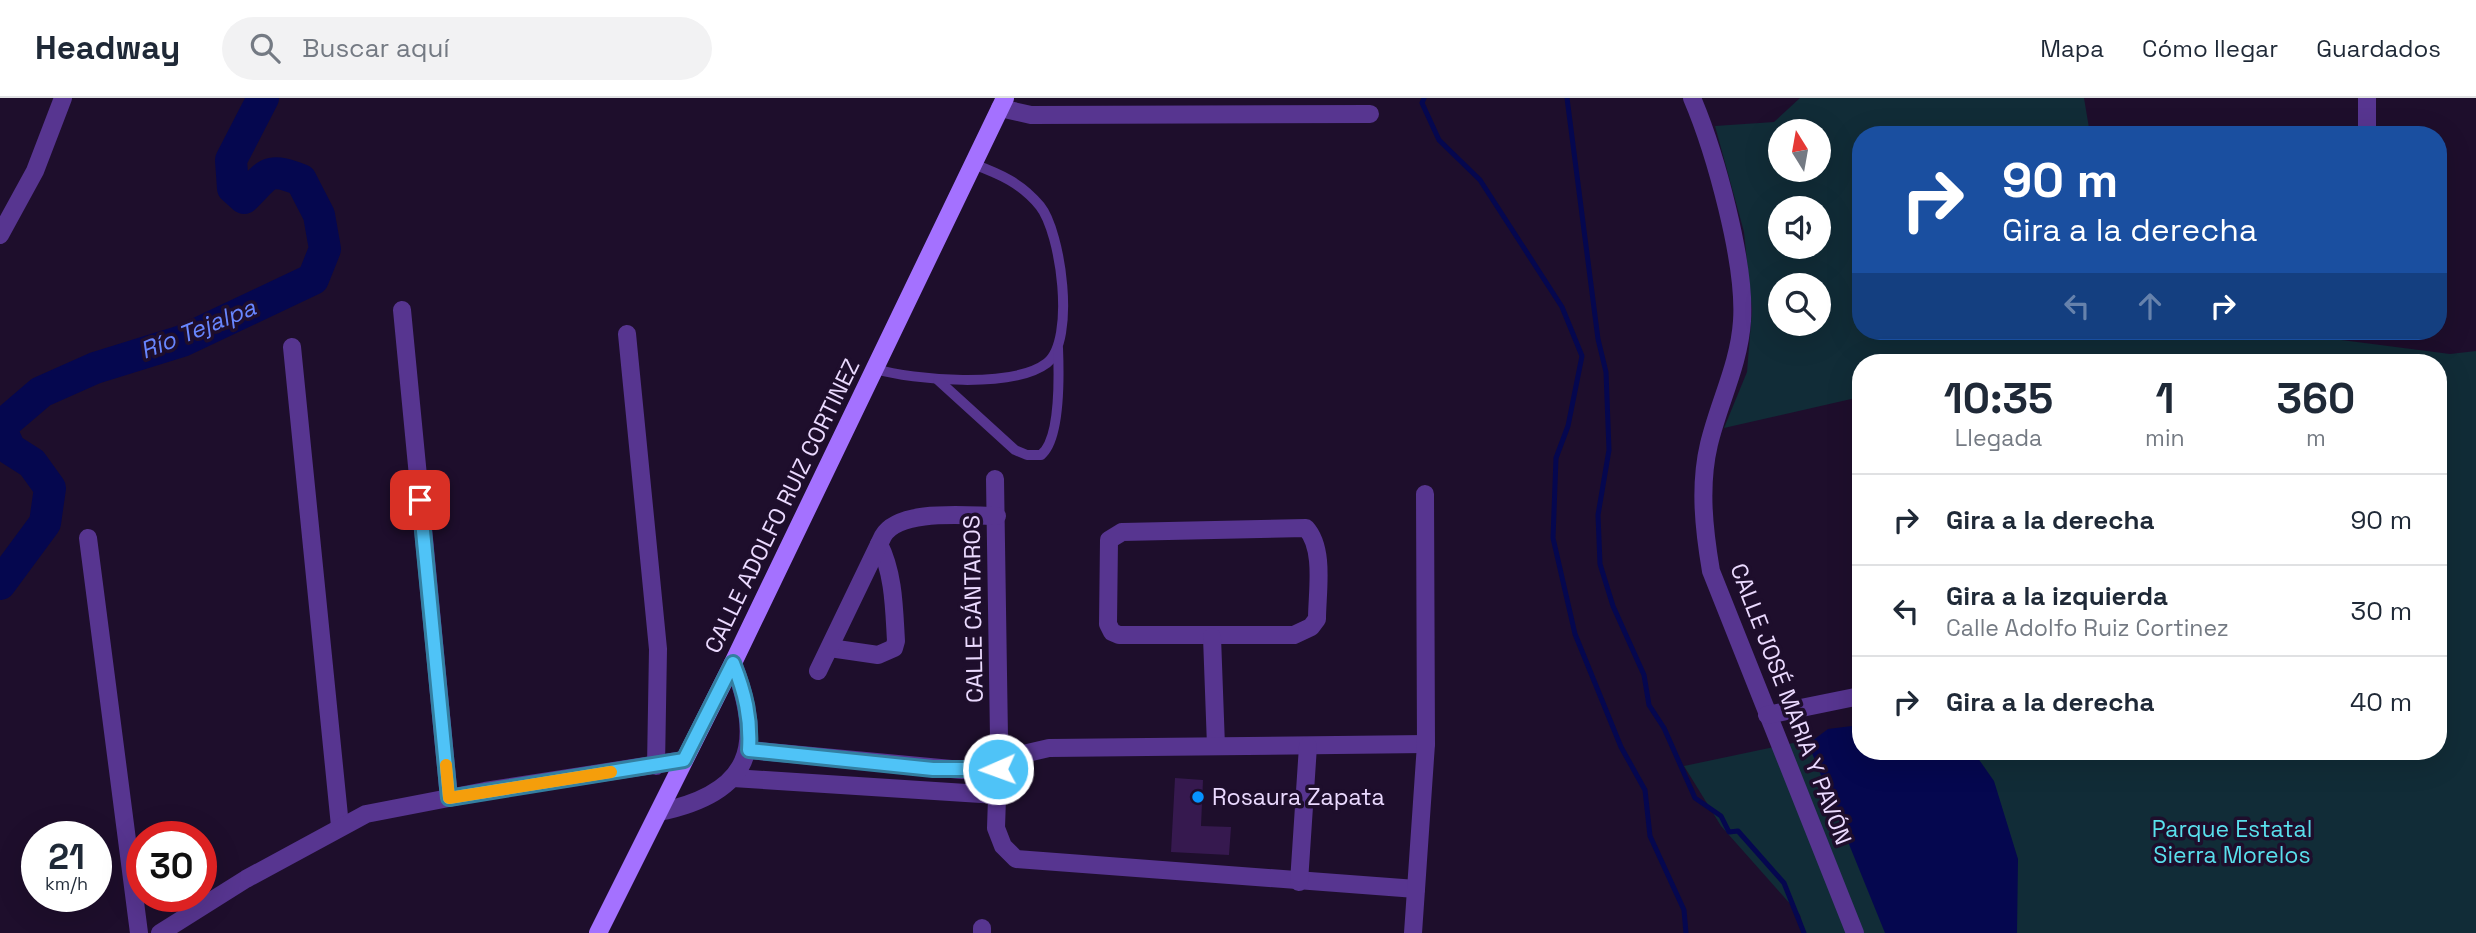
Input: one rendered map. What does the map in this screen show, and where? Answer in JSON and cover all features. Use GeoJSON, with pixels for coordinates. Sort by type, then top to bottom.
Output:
{"type":"FeatureCollection","features":[{"type":"Feature","properties":{"kind":"main road","name":"CALLE ADOLFO RUIZ CORTINEZ"},"geometry":{"type":"LineString","coordinates":[[598,933],[733,663],[1003,103]]}},
{"type":"Feature","properties":{"kind":"street"},"geometry":{"type":"LineString","coordinates":[[0,235],[34,171],[63,98]]}},
{"type":"Feature","properties":{"kind":"street","name":"CALLE JOSÉ MARIA Y PAVÓN"},"geometry":{"type":"LineString","coordinates":[[1692,98],[1725,204],[1737,256],[1742,319],[1735,367],[1708,445],[1703,502],[1704,533],[1711,571],[1856,933]]}},
{"type":"Feature","properties":{"kind":"street"},"geometry":{"type":"LineString","coordinates":[[2367,98],[2367,126]]}},
{"type":"Feature","properties":{"kind":"street"},"geometry":{"type":"LineString","coordinates":[[1003,103],[1031,115],[1228,106],[1370,114]]}},
{"type":"Feature","properties":{"kind":"street"},"geometry":{"type":"LineString","coordinates":[[402,310],[449,798]]}},
{"type":"Feature","properties":{"kind":"street"},"geometry":{"type":"LineString","coordinates":[[627,334],[658,649],[656,766]]}},
{"type":"Feature","properties":{"kind":"street"},"geometry":{"type":"LineString","coordinates":[[292,348],[341,825]]}},
{"type":"Feature","properties":{"kind":"street","name":"CALLE CÁNTAROS"},"geometry":{"type":"LineString","coordinates":[[995,478],[998,769],[996,828],[1003,846],[1016,859],[1299,883]]}},
{"type":"Feature","properties":{"kind":"street"},"geometry":{"type":"LineString","coordinates":[[1413,933],[1426,744],[1425,494]]}},
{"type":"Feature","properties":{"kind":"street"},"geometry":{"type":"LineString","coordinates":[[818,671],[879,544],[893,523],[917,517],[997,516]]}},
{"type":"Feature","properties":{"kind":"street"},"geometry":{"type":"LineString","coordinates":[[1306,528],[1312,535],[1317,554],[1317,619],[1311,627],[1294,635],[1212,637],[1119,635],[1112,632],[1106,614],[1109,540],[1129,531],[1306,528]]}},
{"type":"Feature","properties":{"kind":"street"},"geometry":{"type":"LineString","coordinates":[[88,538],[139,933]]}},
{"type":"Feature","properties":{"kind":"street"},"geometry":{"type":"LineString","coordinates":[[830,648],[878,655],[894,648],[896,641],[893,593],[887,561],[879,544]]}},
{"type":"Feature","properties":{"kind":"street"},"geometry":{"type":"LineString","coordinates":[[1212,637],[1216,746]]}},
{"type":"Feature","properties":{"kind":"street"},"geometry":{"type":"LineString","coordinates":[[659,812],[685,807],[708,797],[733,778],[749,750],[750,723],[744,692],[733,663]]}},
{"type":"Feature","properties":{"kind":"street"},"geometry":{"type":"LineString","coordinates":[[1767,715],[1852,698]]}},
{"type":"Feature","properties":{"kind":"street"},"geometry":{"type":"LineString","coordinates":[[749,750],[933,769],[998,769],[1023,754],[1049,748],[1426,744]]}},
{"type":"Feature","properties":{"kind":"street"},"geometry":{"type":"LineString","coordinates":[[1308,746],[1299,883],[1416,889]]}},
{"type":"Feature","properties":{"kind":"street"},"geometry":{"type":"LineString","coordinates":[[160,933],[341,825],[366,814],[684,760]]}},
{"type":"Feature","properties":{"kind":"street"},"geometry":{"type":"LineString","coordinates":[[733,778],[997,795]]}},
{"type":"Feature","properties":{"kind":"lane"},"geometry":{"type":"LineString","coordinates":[[938,380],[1015,450],[1027,455],[1041,455],[1048,450],[1059,389],[1061,257],[1052,228],[1042,209],[1027,192],[1008,178],[973,164]]}},
{"type":"Feature","properties":{"kind":"lane"},"geometry":{"type":"LineString","coordinates":[[875,369],[898,376],[938,380],[980,379],[1029,372],[1047,362],[1058,348]]}},
{"type":"Feature","properties":{"kind":"green space","name":"Parque Estatal Sierra Morelos"},"geometry":{"type":"Polygon","coordinates":[[[1800,98],[2084,98],[2089,126],[1852,126],[1852,340],[2342,340],[2450,354],[2476,351],[2476,933],[1805,933],[1800,915],[1721,826],[1684,766],[1852,731],[1852,760],[2447,760],[2447,354],[1852,354],[1852,399],[1724,428],[1747,372],[1752,310],[1744,232],[1715,126],[1768,122],[1768,182],[1831,182],[1831,119],[1777,119],[1800,98]]]}},
{"type":"Feature","properties":{"kind":"shaded area"},"geometry":{"type":"Polygon","coordinates":[[[1852,726],[1852,760],[1979,760],[1994,781],[2018,859],[2017,933],[1885,933],[1812,753],[1812,741],[1828,729],[1852,726]]]}},
{"type":"Feature","properties":{"kind":"building"},"geometry":{"type":"Polygon","coordinates":[[[1175,778],[1203,780],[1201,826],[1231,827],[1229,855],[1171,852],[1175,778]]]}},
{"type":"Feature","properties":{"kind":"waterway","name":"Río Tejalpa"},"geometry":{"type":"LineString","coordinates":[[0,584],[45,523],[50,488],[32,463],[10,449],[0,427],[41,392],[95,368],[182,341],[313,279],[325,249],[319,215],[301,180],[273,173],[244,198],[233,188],[231,160],[263,98]]}},
{"type":"Feature","properties":{"kind":"waterway"},"geometry":{"type":"LineString","coordinates":[[1424,98],[1422,103],[1439,140],[1480,180],[1562,307],[1582,356],[1568,426],[1556,458],[1553,538],[1575,634],[1621,747],[1645,790],[1650,836],[1684,910],[1686,933]]}},
{"type":"Feature","properties":{"kind":"waterway"},"geometry":{"type":"LineString","coordinates":[[1567,98],[1598,339],[1606,372],[1609,450],[1598,515],[1600,564],[1613,606],[1644,675],[1649,705],[1664,728],[1695,798],[1721,816],[1729,832],[1738,831],[1784,883],[1804,933]]}},
{"type":"Feature","properties":{"kind":"slow traffic"},"geometry":{"type":"LineString","coordinates":[[446,765],[449,798],[485,790],[611,772]]}},
{"type":"Feature","properties":{"kind":"place","name":"Rosaura Zapata"},"geometry":{"type":"Point","coordinates":[1198,797]}},
{"type":"Feature","properties":{"kind":"route"},"geometry":{"type":"LineString","coordinates":[[420,500],[449,798],[485,790],[684,760],[733,663],[744,692],[750,723],[749,750],[933,769],[998,769]]}}]}
